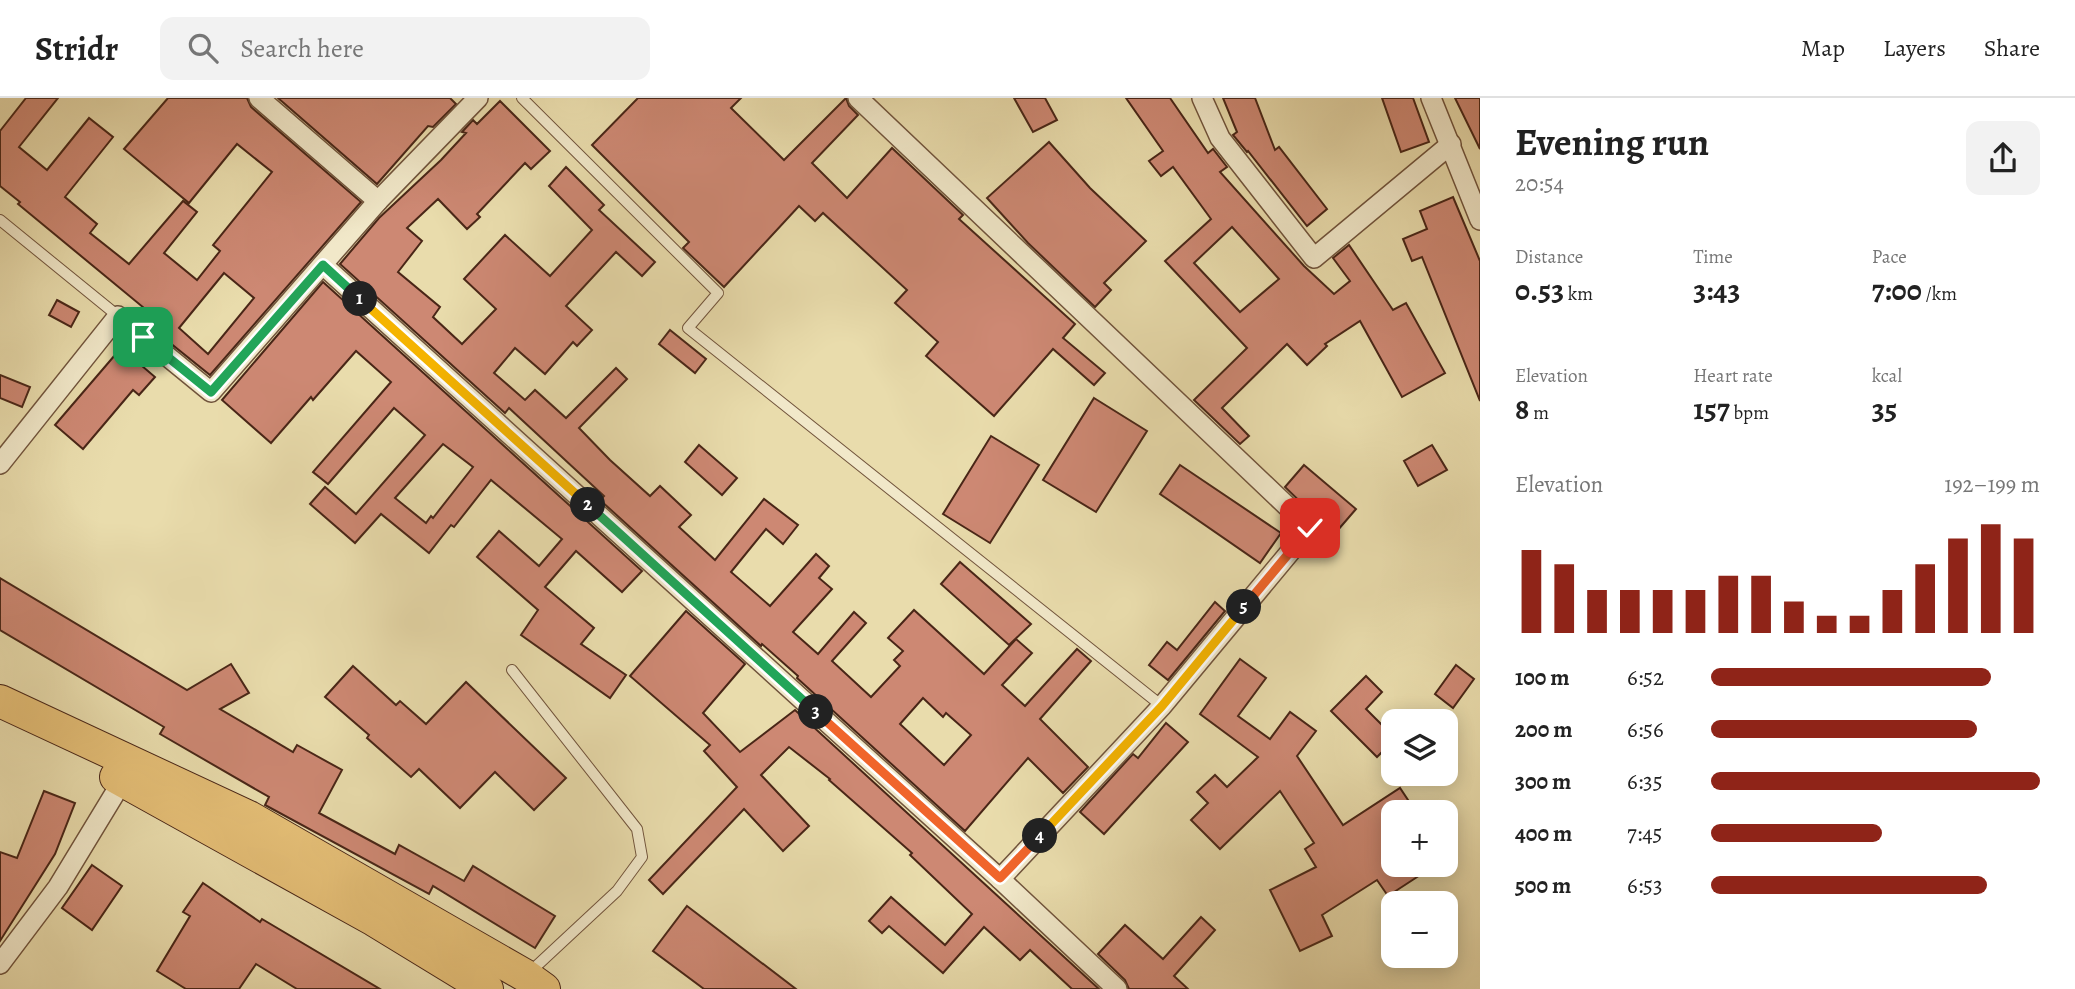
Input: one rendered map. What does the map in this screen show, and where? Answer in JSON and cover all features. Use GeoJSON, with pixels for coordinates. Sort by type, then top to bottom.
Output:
{"type":"FeatureCollection","features":[{"type":"Feature","properties":{"kind":"main road"},"geometry":{"type":"LineString","coordinates":[[0,701],[249,817],[535,982]]}},
{"type":"Feature","properties":{"kind":"main road"},"geometry":{"type":"LineString","coordinates":[[0,718],[122,780],[362,913],[487,989]]}},
{"type":"Feature","properties":{"kind":"street"},"geometry":{"type":"LineString","coordinates":[[259,98],[378,201]]}},
{"type":"Feature","properties":{"kind":"street"},"geometry":{"type":"LineString","coordinates":[[0,464],[118,316],[211,392],[378,201],[478,98]]}},
{"type":"Feature","properties":{"kind":"street"},"geometry":{"type":"LineString","coordinates":[[858,98],[1310,528],[1162,706],[1000,878]]}},
{"type":"Feature","properties":{"kind":"street"},"geometry":{"type":"LineString","coordinates":[[1202,98],[1220,138],[1314,258],[1451,144]]}},
{"type":"Feature","properties":{"kind":"street"},"geometry":{"type":"LineString","coordinates":[[1431,98],[1480,220]]}},
{"type":"Feature","properties":{"kind":"street"},"geometry":{"type":"LineString","coordinates":[[323,265],[1000,878],[1116,989]]}},
{"type":"Feature","properties":{"kind":"street"},"geometry":{"type":"LineString","coordinates":[[0,964],[58,887],[122,780]]}},
{"type":"Feature","properties":{"kind":"lane"},"geometry":{"type":"LineString","coordinates":[[522,98],[718,293],[688,328],[1162,706]]}},
{"type":"Feature","properties":{"kind":"lane"},"geometry":{"type":"LineString","coordinates":[[0,220],[118,316]]}},
{"type":"Feature","properties":{"kind":"lane"},"geometry":{"type":"LineString","coordinates":[[512,670],[637,829],[642,857],[617,891],[535,982]]}},
{"type":"Feature","properties":{"kind":"building"},"geometry":{"type":"Polygon","coordinates":[[[26,98],[58,98],[19,147],[47,170],[89,118],[113,137],[65,197],[97,224],[90,233],[129,264],[183,201],[197,212],[164,253],[197,280],[220,251],[213,245],[272,172],[237,144],[189,203],[124,149],[168,98],[247,98],[251,107],[361,202],[210,375],[154,330],[161,322],[18,204],[20,202],[0,186],[0,131],[26,98]],[[224,273],[179,328],[208,354],[254,298],[224,273]]]}},
{"type":"Feature","properties":{"kind":"building"},"geometry":{"type":"Polygon","coordinates":[[[278,98],[450,98],[456,104],[433,127],[428,126],[377,184],[278,98]]]}},
{"type":"Feature","properties":{"kind":"building"},"geometry":{"type":"Polygon","coordinates":[[[638,98],[741,98],[731,108],[784,160],[846,98],[849,106],[858,115],[812,163],[847,198],[892,148],[963,215],[959,219],[1075,324],[1063,338],[1105,373],[1094,385],[1053,349],[994,416],[926,356],[938,342],[895,303],[907,290],[823,213],[815,221],[799,206],[724,287],[683,248],[689,242],[592,145],[638,98]]]}},
{"type":"Feature","properties":{"kind":"building"},"geometry":{"type":"Polygon","coordinates":[[[1014,98],[1045,98],[1057,120],[1033,132],[1014,98]]]}},
{"type":"Feature","properties":{"kind":"building"},"geometry":{"type":"Polygon","coordinates":[[[1126,98],[1170,98],[1208,153],[1213,149],[1227,167],[1220,172],[1304,266],[1334,294],[1350,281],[1333,258],[1349,245],[1393,310],[1406,303],[1445,373],[1402,397],[1360,321],[1325,344],[1327,346],[1307,365],[1287,344],[1222,408],[1249,436],[1240,444],[1194,400],[1247,348],[1165,261],[1211,219],[1173,167],[1161,176],[1149,161],[1163,151],[1126,98]],[[1232,227],[1194,263],[1240,312],[1279,279],[1232,227]]]}},
{"type":"Feature","properties":{"kind":"building"},"geometry":{"type":"Polygon","coordinates":[[[1223,98],[1255,98],[1275,150],[1279,147],[1327,209],[1307,226],[1233,135],[1237,132],[1223,98]]]}},
{"type":"Feature","properties":{"kind":"building"},"geometry":{"type":"Polygon","coordinates":[[[1382,98],[1413,98],[1429,142],[1401,152],[1382,98]]]}},
{"type":"Feature","properties":{"kind":"building"},"geometry":{"type":"Polygon","coordinates":[[[1455,98],[1480,98],[1480,149],[1455,98]]]}},
{"type":"Feature","properties":{"kind":"building"},"geometry":{"type":"Polygon","coordinates":[[[500,101],[550,151],[531,169],[525,163],[477,214],[480,217],[467,229],[438,199],[407,228],[422,241],[398,272],[440,307],[433,317],[462,344],[496,309],[464,279],[505,235],[550,276],[592,230],[549,186],[566,167],[604,205],[599,210],[655,262],[642,276],[616,252],[566,306],[592,330],[577,346],[573,342],[545,374],[515,348],[494,373],[525,400],[535,390],[566,418],[616,368],[627,379],[579,428],[650,496],[660,486],[691,515],[679,527],[715,560],[764,499],[798,525],[783,544],[766,529],[731,572],[770,606],[816,554],[829,566],[819,578],[832,589],[793,632],[818,654],[854,612],[866,623],[832,661],[871,697],[900,666],[894,660],[903,651],[888,638],[914,610],[984,674],[1016,639],[1032,653],[1002,685],[1025,706],[1077,649],[1091,661],[1040,719],[1088,767],[1063,793],[1028,758],[965,831],[797,678],[798,676],[762,644],[761,646],[600,500],[604,496],[509,408],[505,413],[340,264],[379,218],[466,133],[462,132],[473,120],[477,124],[500,101]],[[923,698],[900,724],[944,765],[971,735],[946,713],[943,717],[923,698]]]}},
{"type":"Feature","properties":{"kind":"building"},"geometry":{"type":"Polygon","coordinates":[[[1049,142],[1090,188],[1146,241],[1104,283],[1111,290],[1095,307],[1028,243],[987,198],[1049,142]]]}},
{"type":"Feature","properties":{"kind":"building"},"geometry":{"type":"Polygon","coordinates":[[[1453,197],[1480,261],[1480,401],[1422,257],[1412,261],[1403,239],[1427,229],[1420,211],[1453,197]]]}},
{"type":"Feature","properties":{"kind":"building"},"geometry":{"type":"Polygon","coordinates":[[[323,282],[642,571],[622,592],[576,551],[545,587],[594,628],[581,644],[626,675],[610,698],[521,635],[538,610],[477,557],[499,531],[539,566],[562,539],[491,480],[454,527],[451,525],[429,553],[381,514],[355,543],[310,504],[325,487],[356,514],[425,435],[394,408],[328,484],[313,472],[391,382],[356,351],[271,443],[222,400],[323,282]],[[443,444],[395,498],[426,523],[431,516],[433,518],[473,467],[443,444]]]}},
{"type":"Feature","properties":{"kind":"building"},"geometry":{"type":"Polygon","coordinates":[[[57,300],[79,312],[71,327],[49,315],[57,300]]]}},
{"type":"Feature","properties":{"kind":"building"},"geometry":{"type":"Polygon","coordinates":[[[670,330],[706,359],[695,373],[659,344],[670,330]]]}},
{"type":"Feature","properties":{"kind":"building"},"geometry":{"type":"Polygon","coordinates":[[[121,348],[155,377],[139,395],[133,390],[83,449],[55,425],[121,348]]]}},
{"type":"Feature","properties":{"kind":"building"},"geometry":{"type":"Polygon","coordinates":[[[0,375],[30,387],[22,407],[0,398],[0,375]]]}},
{"type":"Feature","properties":{"kind":"building"},"geometry":{"type":"Polygon","coordinates":[[[1094,398],[1147,431],[1096,512],[1043,480],[1094,398]]]}},
{"type":"Feature","properties":{"kind":"building"},"geometry":{"type":"Polygon","coordinates":[[[991,436],[1039,465],[990,543],[943,514],[991,436]]]}},
{"type":"Feature","properties":{"kind":"building"},"geometry":{"type":"Polygon","coordinates":[[[699,445],[737,478],[722,495],[685,462],[699,445]]]}},
{"type":"Feature","properties":{"kind":"building"},"geometry":{"type":"Polygon","coordinates":[[[1432,445],[1447,470],[1418,486],[1404,461],[1432,445]]]}},
{"type":"Feature","properties":{"kind":"building"},"geometry":{"type":"Polygon","coordinates":[[[1180,465],[1281,533],[1260,563],[1160,494],[1180,465]]]}},
{"type":"Feature","properties":{"kind":"building"},"geometry":{"type":"Polygon","coordinates":[[[1304,465],[1356,509],[1331,538],[1322,530],[1318,519],[1285,487],[1304,465]]]}},
{"type":"Feature","properties":{"kind":"building"},"geometry":{"type":"Polygon","coordinates":[[[960,562],[1031,624],[1009,645],[941,584],[960,562]]]}},
{"type":"Feature","properties":{"kind":"building"},"geometry":{"type":"Polygon","coordinates":[[[0,578],[187,690],[231,664],[249,693],[220,709],[293,752],[297,745],[342,770],[319,813],[395,854],[399,845],[464,881],[473,866],[555,916],[535,948],[433,886],[429,894],[265,805],[269,797],[160,734],[164,727],[0,630],[0,578]]]}},
{"type":"Feature","properties":{"kind":"building"},"geometry":{"type":"Polygon","coordinates":[[[1215,602],[1225,611],[1168,680],[1149,665],[1167,642],[1177,650],[1215,602]]]}},
{"type":"Feature","properties":{"kind":"building"},"geometry":{"type":"Polygon","coordinates":[[[686,611],[745,664],[703,713],[740,752],[795,710],[1099,989],[1072,989],[1030,950],[1020,960],[984,927],[943,973],[889,926],[882,933],[869,921],[891,897],[945,945],[972,914],[910,855],[912,853],[830,779],[789,747],[761,775],[809,826],[783,851],[744,809],[663,894],[649,880],[737,787],[704,751],[710,745],[630,676],[686,611]]]}},
{"type":"Feature","properties":{"kind":"building"},"geometry":{"type":"Polygon","coordinates":[[[1240,659],[1266,678],[1238,716],[1270,739],[1290,712],[1316,731],[1297,756],[1343,825],[1381,800],[1381,877],[1417,877],[1396,891],[1385,891],[1377,880],[1322,915],[1332,936],[1300,951],[1270,890],[1316,867],[1305,849],[1314,843],[1280,791],[1220,849],[1191,820],[1208,803],[1197,792],[1215,775],[1227,787],[1258,757],[1200,714],[1240,659]]]}},
{"type":"Feature","properties":{"kind":"building"},"geometry":{"type":"Polygon","coordinates":[[[1456,665],[1474,679],[1453,708],[1435,694],[1456,665]]]}},
{"type":"Feature","properties":{"kind":"building"},"geometry":{"type":"Polygon","coordinates":[[[353,666],[396,705],[400,701],[426,724],[466,682],[566,778],[534,810],[495,772],[460,808],[419,769],[411,777],[367,738],[369,735],[325,697],[353,666]]]}},
{"type":"Feature","properties":{"kind":"building"},"geometry":{"type":"Polygon","coordinates":[[[1366,676],[1382,692],[1366,709],[1381,724],[1381,753],[1377,757],[1331,711],[1366,676]]]}},
{"type":"Feature","properties":{"kind":"building"},"geometry":{"type":"Polygon","coordinates":[[[1166,723],[1188,742],[1104,834],[1080,812],[1133,754],[1138,758],[1166,723]]]}},
{"type":"Feature","properties":{"kind":"building"},"geometry":{"type":"Polygon","coordinates":[[[1400,788],[1408,800],[1382,800],[1400,788]]]}},
{"type":"Feature","properties":{"kind":"building"},"geometry":{"type":"Polygon","coordinates":[[[44,791],[75,803],[55,854],[0,941],[0,852],[17,858],[44,791]]]}},
{"type":"Feature","properties":{"kind":"building"},"geometry":{"type":"Polygon","coordinates":[[[92,865],[122,886],[92,930],[62,908],[92,865]]]}},
{"type":"Feature","properties":{"kind":"building"},"geometry":{"type":"Polygon","coordinates":[[[203,883],[260,922],[262,919],[380,989],[297,989],[256,964],[239,989],[186,989],[157,971],[190,916],[183,912],[203,883]]]}},
{"type":"Feature","properties":{"kind":"building"},"geometry":{"type":"Polygon","coordinates":[[[687,906],[796,989],[704,989],[653,951],[687,906]]]}},
{"type":"Feature","properties":{"kind":"building"},"geometry":{"type":"Polygon","coordinates":[[[1201,917],[1215,930],[1174,976],[1188,989],[1129,989],[1125,980],[1098,954],[1125,925],[1163,959],[1201,917]]]}},
{"type":"Feature","properties":{"kind":"route"},"geometry":{"type":"LineString","coordinates":[[143,337],[211,392],[323,265],[1000,878],[1162,706],[1310,528]]}}]}
